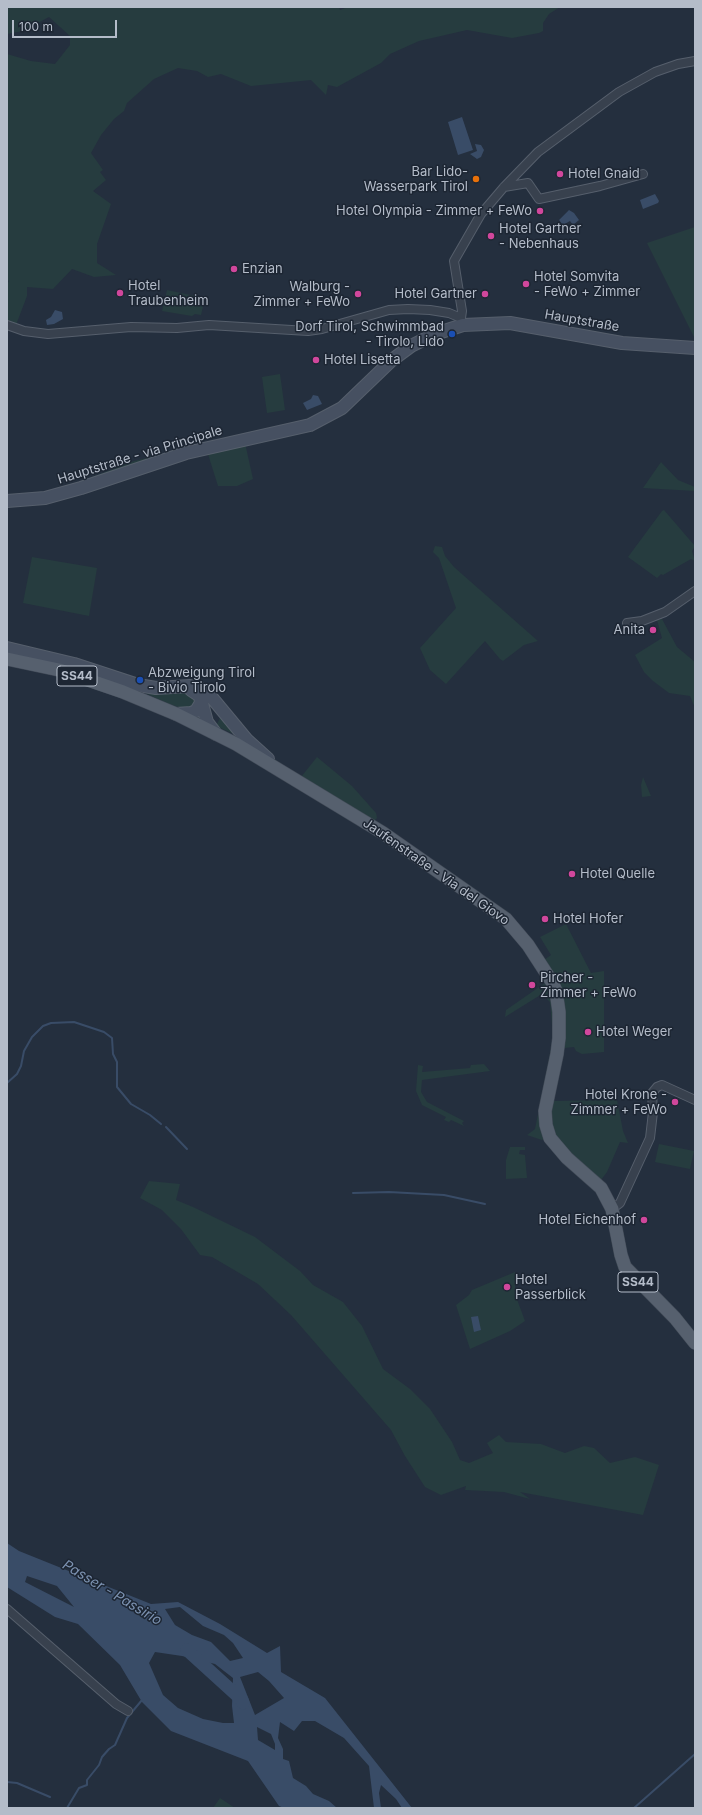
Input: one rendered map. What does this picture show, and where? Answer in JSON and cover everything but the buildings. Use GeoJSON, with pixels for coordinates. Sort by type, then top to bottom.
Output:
{"type":"FeatureCollection","features":[{"type":"Feature","properties":{"kind":"main road","name":"Jaufenstraße - Via del Giovo"},"geometry":{"type":"LineString","coordinates":[[7,659],[82,678],[176,714],[207,728],[264,759],[383,833],[506,919],[528,945],[552,982],[556,991],[559,1012],[557,1054],[545,1110],[546,1125],[550,1138],[567,1158],[597,1183],[612,1209],[621,1255],[625,1267],[675,1318],[695,1343]]}},
{"type":"Feature","properties":{"kind":"street"},"geometry":{"type":"LineString","coordinates":[[462,322],[454,261],[481,214],[504,187],[538,152],[619,92],[654,72],[695,61]]}},
{"type":"Feature","properties":{"kind":"street"},"geometry":{"type":"LineString","coordinates":[[504,187],[528,183],[539,199],[600,186],[643,174]]}},
{"type":"Feature","properties":{"kind":"street"},"geometry":{"type":"LineString","coordinates":[[7,325],[24,331],[48,334],[131,327],[177,328],[209,326],[308,331],[322,329],[390,310],[408,308],[436,311],[454,315],[462,322]]}},
{"type":"Feature","properties":{"kind":"street","name":"Hauptstraße"},"geometry":{"type":"LineString","coordinates":[[462,322],[510,323],[622,343],[695,348]]}},
{"type":"Feature","properties":{"kind":"street","name":"Hauptstraße - via Principale"},"geometry":{"type":"LineString","coordinates":[[7,501],[45,498],[81,488],[186,453],[310,425],[342,408],[392,360],[411,346],[462,322]]}},
{"type":"Feature","properties":{"kind":"street"},"geometry":{"type":"LineString","coordinates":[[627,623],[662,613],[695,591]]}},
{"type":"Feature","properties":{"kind":"street"},"geometry":{"type":"LineString","coordinates":[[7,648],[74,664],[138,685],[156,688],[190,686],[199,688],[213,699],[247,740],[295,779]]}},
{"type":"Feature","properties":{"kind":"street"},"geometry":{"type":"LineString","coordinates":[[184,687],[196,692],[200,696],[207,728]]}},
{"type":"Feature","properties":{"kind":"street"},"geometry":{"type":"LineString","coordinates":[[176,714],[191,713],[196,711],[201,703],[200,696]]}},
{"type":"Feature","properties":{"kind":"street"},"geometry":{"type":"LineString","coordinates":[[207,728],[217,715],[216,706],[213,699]]}},
{"type":"Feature","properties":{"kind":"street"},"geometry":{"type":"LineString","coordinates":[[612,1209],[620,1203],[650,1138],[653,1112],[652,1092],[657,1087],[662,1085],[695,1100]]}},
{"type":"Feature","properties":{"kind":"street"},"geometry":{"type":"LineString","coordinates":[[7,1609],[116,1704],[128,1711]]}},
{"type":"Feature","properties":{"kind":"green space"},"geometry":{"type":"Polygon","coordinates":[[[7,7],[339,7],[340,10],[348,7],[560,7],[549,14],[543,23],[543,31],[539,33],[512,38],[467,30],[419,41],[390,54],[381,63],[337,87],[328,85],[326,95],[311,80],[251,86],[221,74],[208,77],[197,71],[178,68],[154,79],[127,103],[124,111],[114,119],[101,135],[91,153],[103,170],[100,172],[106,180],[93,191],[111,204],[97,244],[97,263],[116,275],[94,277],[72,269],[53,289],[27,287],[27,296],[16,325],[7,322],[7,284],[9,281],[7,280],[7,54],[31,61],[55,64],[70,45],[70,36],[49,17],[23,31],[7,34],[7,7]]]}},
{"type":"Feature","properties":{"kind":"green space"},"geometry":{"type":"Polygon","coordinates":[[[695,227],[695,339],[647,243],[695,227]]]}},
{"type":"Feature","properties":{"kind":"green space"},"geometry":{"type":"Polygon","coordinates":[[[167,290],[205,298],[201,315],[195,314],[192,316],[162,311],[167,290]]]}},
{"type":"Feature","properties":{"kind":"green space"},"geometry":{"type":"Polygon","coordinates":[[[280,374],[285,410],[267,413],[262,377],[280,374]]]}},
{"type":"Feature","properties":{"kind":"green space"},"geometry":{"type":"Polygon","coordinates":[[[245,443],[253,479],[237,486],[218,486],[207,451],[245,443]]]}},
{"type":"Feature","properties":{"kind":"green space"},"geometry":{"type":"Polygon","coordinates":[[[151,457],[152,461],[81,488],[79,482],[134,461],[151,457]]]}},
{"type":"Feature","properties":{"kind":"green space"},"geometry":{"type":"Polygon","coordinates":[[[661,462],[678,480],[695,487],[695,491],[643,488],[661,462]]]}},
{"type":"Feature","properties":{"kind":"green space"},"geometry":{"type":"Polygon","coordinates":[[[664,510],[695,546],[692,551],[695,561],[691,559],[663,575],[661,574],[657,578],[628,557],[664,510]]]}},
{"type":"Feature","properties":{"kind":"green space"},"geometry":{"type":"Polygon","coordinates":[[[435,546],[442,547],[445,556],[454,567],[538,641],[524,645],[503,661],[485,641],[446,684],[430,670],[420,648],[456,608],[439,558],[433,552],[435,546]]]}},
{"type":"Feature","properties":{"kind":"green space"},"geometry":{"type":"Polygon","coordinates":[[[32,557],[97,568],[89,616],[23,603],[32,557]]]}},
{"type":"Feature","properties":{"kind":"green space"},"geometry":{"type":"Polygon","coordinates":[[[662,619],[677,647],[695,662],[695,708],[690,696],[669,693],[653,681],[644,672],[635,655],[662,638],[657,620],[662,619]]]}},
{"type":"Feature","properties":{"kind":"green space"},"geometry":{"type":"Polygon","coordinates":[[[138,690],[150,694],[190,692],[196,696],[195,707],[182,708],[138,690]]]}},
{"type":"Feature","properties":{"kind":"green space"},"geometry":{"type":"Polygon","coordinates":[[[221,716],[235,733],[234,734],[216,726],[221,716]]]}},
{"type":"Feature","properties":{"kind":"green space"},"geometry":{"type":"Polygon","coordinates":[[[317,757],[352,786],[376,813],[377,818],[374,821],[301,777],[317,757]]]}},
{"type":"Feature","properties":{"kind":"green space"},"geometry":{"type":"Polygon","coordinates":[[[643,777],[651,796],[642,797],[641,785],[643,777]]]}},
{"type":"Feature","properties":{"kind":"green space"},"geometry":{"type":"Polygon","coordinates":[[[566,924],[591,973],[604,971],[604,1052],[582,1054],[576,1051],[574,1047],[564,1048],[562,989],[560,982],[558,982],[544,960],[551,955],[540,937],[566,924]]]}},
{"type":"Feature","properties":{"kind":"green space"},"geometry":{"type":"Polygon","coordinates":[[[545,983],[549,988],[555,1028],[546,1138],[542,1140],[527,1135],[535,1129],[553,1038],[550,1002],[542,994],[505,1017],[506,1010],[545,983]]]}},
{"type":"Feature","properties":{"kind":"green space"},"geometry":{"type":"Polygon","coordinates":[[[484,1064],[490,1071],[422,1080],[421,1092],[427,1102],[464,1121],[462,1123],[464,1126],[451,1120],[449,1122],[444,1120],[446,1117],[422,1105],[416,1091],[418,1065],[423,1066],[422,1072],[470,1068],[471,1065],[484,1064]]]}},
{"type":"Feature","properties":{"kind":"green space"},"geometry":{"type":"Polygon","coordinates":[[[617,1100],[623,1131],[628,1143],[620,1142],[607,1172],[601,1180],[559,1143],[552,1128],[550,1116],[552,1101],[617,1100]]]}},
{"type":"Feature","properties":{"kind":"green space"},"geometry":{"type":"Polygon","coordinates":[[[659,1144],[694,1151],[690,1169],[655,1162],[659,1144]]]}},
{"type":"Feature","properties":{"kind":"green space"},"geometry":{"type":"Polygon","coordinates":[[[510,1147],[525,1147],[525,1150],[520,1150],[519,1154],[525,1155],[527,1178],[506,1179],[506,1160],[510,1147]]]}},
{"type":"Feature","properties":{"kind":"green space"},"geometry":{"type":"Polygon","coordinates":[[[149,1181],[180,1184],[176,1200],[255,1237],[300,1271],[313,1285],[343,1302],[362,1326],[383,1369],[410,1389],[430,1409],[452,1442],[460,1460],[469,1463],[493,1453],[487,1443],[499,1435],[506,1442],[541,1444],[565,1453],[584,1446],[594,1448],[610,1463],[635,1457],[659,1465],[643,1515],[520,1492],[530,1499],[504,1492],[465,1490],[466,1486],[441,1495],[425,1487],[405,1456],[391,1430],[291,1315],[258,1284],[212,1257],[200,1255],[181,1229],[162,1210],[140,1198],[149,1181]]]}},
{"type":"Feature","properties":{"kind":"green space"},"geometry":{"type":"Polygon","coordinates":[[[515,1272],[515,1294],[525,1321],[510,1331],[470,1349],[456,1305],[469,1295],[472,1290],[515,1272]]]}},
{"type":"Feature","properties":{"kind":"green space"},"geometry":{"type":"Polygon","coordinates":[[[220,1798],[235,1808],[213,1808],[220,1798]]]}},
{"type":"Feature","properties":{"kind":"water"},"geometry":{"type":"Polygon","coordinates":[[[462,117],[473,150],[458,155],[448,122],[462,117]]]}},
{"type":"Feature","properties":{"kind":"water"},"geometry":{"type":"Polygon","coordinates":[[[475,144],[481,145],[484,150],[481,157],[477,159],[470,154],[477,151],[475,144]]]}},
{"type":"Feature","properties":{"kind":"water"},"geometry":{"type":"Polygon","coordinates":[[[655,194],[659,201],[658,203],[643,209],[640,200],[655,194]]]}},
{"type":"Feature","properties":{"kind":"water"},"geometry":{"type":"Polygon","coordinates":[[[569,210],[574,213],[579,220],[573,225],[570,221],[563,225],[559,220],[569,210]]]}},
{"type":"Feature","properties":{"kind":"water"},"geometry":{"type":"Polygon","coordinates":[[[55,310],[62,312],[63,319],[54,324],[47,325],[46,320],[51,317],[55,310]]]}},
{"type":"Feature","properties":{"kind":"water"},"geometry":{"type":"Polygon","coordinates":[[[313,395],[318,396],[322,404],[307,410],[303,403],[311,399],[313,395]]]}},
{"type":"Feature","properties":{"kind":"water"},"geometry":{"type":"Polygon","coordinates":[[[478,1316],[481,1330],[474,1332],[471,1317],[478,1316]]]}},
{"type":"Feature","properties":{"kind":"water"},"geometry":{"type":"Polygon","coordinates":[[[7,1543],[19,1551],[151,1604],[178,1602],[220,1624],[267,1653],[280,1646],[281,1672],[325,1698],[412,1808],[402,1808],[396,1799],[381,1785],[379,1793],[381,1808],[374,1808],[369,1766],[344,1738],[315,1721],[302,1721],[294,1731],[280,1722],[278,1738],[283,1749],[283,1759],[289,1761],[293,1778],[306,1786],[313,1794],[329,1801],[337,1808],[284,1808],[279,1806],[248,1761],[171,1731],[142,1702],[120,1665],[78,1624],[55,1617],[7,1587],[7,1543]],[[27,1576],[25,1582],[74,1607],[57,1586],[27,1576]],[[180,1607],[165,1609],[175,1625],[192,1635],[211,1642],[230,1661],[243,1658],[233,1643],[224,1635],[203,1626],[180,1607]],[[155,1652],[149,1663],[163,1695],[178,1708],[203,1719],[223,1723],[234,1723],[232,1706],[233,1678],[215,1664],[182,1656],[155,1652]],[[258,1672],[240,1677],[255,1715],[284,1698],[269,1681],[258,1672]],[[257,1727],[258,1740],[275,1750],[275,1744],[271,1734],[257,1727]]]}},
{"type":"Feature","properties":{"kind":"waterway"},"geometry":{"type":"LineString","coordinates":[[7,1083],[17,1074],[21,1066],[24,1051],[32,1037],[43,1026],[51,1023],[74,1022],[104,1032],[112,1038],[113,1054],[117,1062],[117,1087],[131,1104],[150,1115],[161,1124]]}},
{"type":"Feature","properties":{"kind":"waterway"},"geometry":{"type":"LineString","coordinates":[[166,1127],[187,1149]]}},
{"type":"Feature","properties":{"kind":"waterway"},"geometry":{"type":"LineString","coordinates":[[353,1193],[389,1192],[444,1195],[485,1204]]}},
{"type":"Feature","properties":{"kind":"waterway","name":"Passer - Passirio"},"geometry":{"type":"LineString","coordinates":[[187,1650],[242,1700],[243,1703]]}},
{"type":"Feature","properties":{"kind":"waterway"},"geometry":{"type":"LineString","coordinates":[[67,1808],[79,1788],[87,1785],[87,1780],[99,1765],[102,1757],[115,1745],[127,1718],[142,1700]]}},
{"type":"Feature","properties":{"kind":"waterway"},"geometry":{"type":"LineString","coordinates":[[634,1808],[695,1754]]}},
{"type":"Feature","properties":{"kind":"waterway"},"geometry":{"type":"LineString","coordinates":[[7,1782],[17,1783],[50,1797]]}},
{"type":"Feature","properties":{"kind":"place","name":"Hotel Gnaid"},"geometry":{"type":"Point","coordinates":[560,174]}},
{"type":"Feature","properties":{"kind":"place","name":"Bar Lido- Wasserpark Tirol"},"geometry":{"type":"Point","coordinates":[476,179]}},
{"type":"Feature","properties":{"kind":"place","name":"Hotel Olympia - Zimmer + FeWo"},"geometry":{"type":"Point","coordinates":[540,211]}},
{"type":"Feature","properties":{"kind":"place","name":"Hotel Gartner - Nebenhaus"},"geometry":{"type":"Point","coordinates":[491,236]}},
{"type":"Feature","properties":{"kind":"place","name":"Enzian"},"geometry":{"type":"Point","coordinates":[234,269]}},
{"type":"Feature","properties":{"kind":"place","name":"Hotel Somvita - FeWo + Zimmer"},"geometry":{"type":"Point","coordinates":[526,284]}},
{"type":"Feature","properties":{"kind":"place","name":"Hotel Traubenheim"},"geometry":{"type":"Point","coordinates":[120,293]}},
{"type":"Feature","properties":{"kind":"place","name":"Walburg - Zimmer + FeWo"},"geometry":{"type":"Point","coordinates":[358,294]}},
{"type":"Feature","properties":{"kind":"place","name":"Hotel Gartner"},"geometry":{"type":"Point","coordinates":[485,294]}},
{"type":"Feature","properties":{"kind":"place","name":"Dorf Tirol, Schwimmbad - Tirolo, Lido"},"geometry":{"type":"Point","coordinates":[452,334]}},
{"type":"Feature","properties":{"kind":"place","name":"Hotel Lisetta"},"geometry":{"type":"Point","coordinates":[316,360]}},
{"type":"Feature","properties":{"kind":"place","name":"Anita"},"geometry":{"type":"Point","coordinates":[653,630]}},
{"type":"Feature","properties":{"kind":"place","name":"Abzweigung Tirol - Bivio Tirolo"},"geometry":{"type":"Point","coordinates":[140,680]}},
{"type":"Feature","properties":{"kind":"place","name":"Hotel Quelle"},"geometry":{"type":"Point","coordinates":[572,874]}},
{"type":"Feature","properties":{"kind":"place","name":"Hotel Hofer"},"geometry":{"type":"Point","coordinates":[545,919]}},
{"type":"Feature","properties":{"kind":"place","name":"Pircher - Zimmer + FeWo"},"geometry":{"type":"Point","coordinates":[532,985]}},
{"type":"Feature","properties":{"kind":"place","name":"Hotel Weger"},"geometry":{"type":"Point","coordinates":[588,1032]}},
{"type":"Feature","properties":{"kind":"place","name":"Hotel Krone - Zimmer + FeWo"},"geometry":{"type":"Point","coordinates":[675,1102]}},
{"type":"Feature","properties":{"kind":"place","name":"Hotel Eichenhof"},"geometry":{"type":"Point","coordinates":[644,1220]}},
{"type":"Feature","properties":{"kind":"place","name":"Hotel Passerblick"},"geometry":{"type":"Point","coordinates":[507,1287]}}]}
